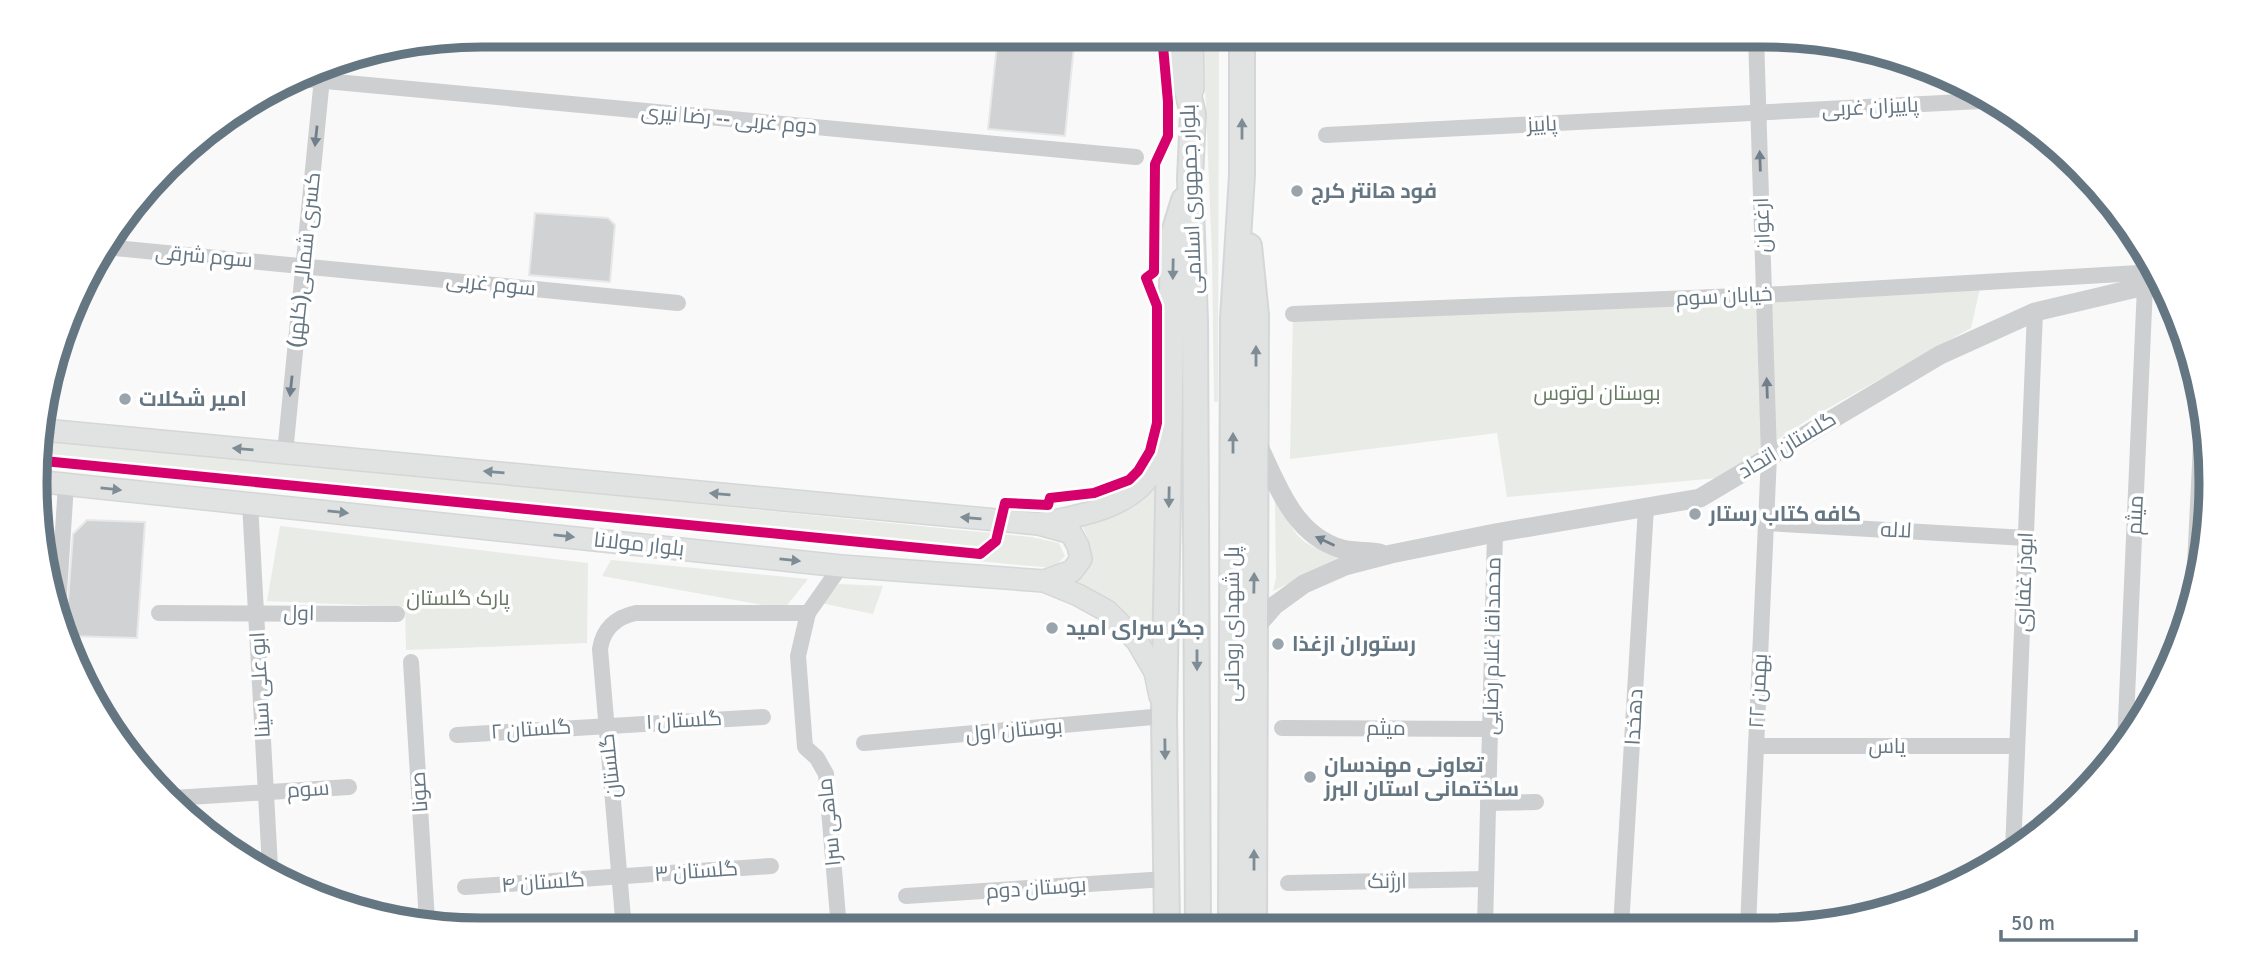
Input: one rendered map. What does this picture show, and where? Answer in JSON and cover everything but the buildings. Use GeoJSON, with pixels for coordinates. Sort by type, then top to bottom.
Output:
{"type":"FeatureCollection","features":[{"type":"Feature","properties":{"kind":"main road","name":"بلوار جمهوری اسلامی"},"geometry":{"type":"LineString","coordinates":[[1177,47],[1193,114],[1190,179],[1195,322]]}},
{"type":"Feature","properties":{"kind":"main road"},"geometry":{"type":"LineString","coordinates":[[1192,47],[1193,114]]}},
{"type":"Feature","properties":{"kind":"main road","name":"بلوار جمهوری اسلامی"},"geometry":{"type":"LineString","coordinates":[[1233,319],[1242,175],[1242,47]]}},
{"type":"Feature","properties":{"kind":"main road"},"geometry":{"type":"LineString","coordinates":[[1242,175],[1256,314],[1254,918]]}},
{"type":"Feature","properties":{"kind":"main road"},"geometry":{"type":"LineString","coordinates":[[1167,918],[1164,716],[1173,236],[1190,179]]}},
{"type":"Feature","properties":{"kind":"main road","name":"پل شهدای روحانی"},"geometry":{"type":"LineString","coordinates":[[1231,918],[1233,319]]}},
{"type":"Feature","properties":{"kind":"main road","name":"پل شهدای روحانی"},"geometry":{"type":"LineString","coordinates":[[1195,322],[1198,918]]}},
{"type":"Feature","properties":{"kind":"main road"},"geometry":{"type":"LineString","coordinates":[[51,431],[1039,524],[1071,533],[1081,559],[1072,571],[1044,581]]}},
{"type":"Feature","properties":{"kind":"main road"},"geometry":{"type":"LineString","coordinates":[[1039,524],[1088,514],[1128,496],[1142,485],[1157,464],[1171,432]]}},
{"type":"Feature","properties":{"kind":"main road","name":"بلوار مولانا"},"geometry":{"type":"LineString","coordinates":[[47,482],[841,566],[1044,581],[1107,611],[1137,641],[1155,672],[1164,716]]}},
{"type":"Feature","properties":{"kind":"street","name":"ارغوان"},"geometry":{"type":"LineString","coordinates":[[1756,47],[1769,456]]}},
{"type":"Feature","properties":{"kind":"street","name":"دوم غربی -- رضا نیری"},"geometry":{"type":"LineString","coordinates":[[330,75],[1136,157]]}},
{"type":"Feature","properties":{"kind":"street","name":"کسری شمالی(کلهر)"},"geometry":{"type":"LineString","coordinates":[[285,453],[322,78]]}},
{"type":"Feature","properties":{"kind":"street","name":"پاییزان غربی"},"geometry":{"type":"LineString","coordinates":[[1759,113],[1973,101]]}},
{"type":"Feature","properties":{"kind":"street","name":"پاییز"},"geometry":{"type":"LineString","coordinates":[[1326,135],[1759,113]]}},
{"type":"Feature","properties":{"kind":"street","name":"سوم شرقی"},"geometry":{"type":"LineString","coordinates":[[117,248],[303,265]]}},
{"type":"Feature","properties":{"kind":"street","name":"سوم غربی"},"geometry":{"type":"LineString","coordinates":[[303,265],[678,303]]}},
{"type":"Feature","properties":{"kind":"street","name":"خیابان سوم"},"geometry":{"type":"LineString","coordinates":[[1293,314],[2148,279]]}},
{"type":"Feature","properties":{"kind":"street","name":"گلستان اتحاد"},"geometry":{"type":"LineString","coordinates":[[1391,554],[1495,533],[1700,498],[1940,355],[2035,312],[2148,280]]}},
{"type":"Feature","properties":{"kind":"street","name":"میثم"},"geometry":{"type":"LineString","coordinates":[[2125,724],[2150,283]]}},
{"type":"Feature","properties":{"kind":"street","name":"ابوذر غفاری"},"geometry":{"type":"LineString","coordinates":[[2013,838],[2035,312]]}},
{"type":"Feature","properties":{"kind":"street"},"geometry":{"type":"LineString","coordinates":[[1256,439],[1289,508],[1309,533],[1342,549],[1391,554]]}},
{"type":"Feature","properties":{"kind":"street","name":"۲۲ بهمن"},"geometry":{"type":"LineString","coordinates":[[1748,918],[1769,456]]}},
{"type":"Feature","properties":{"kind":"street"},"geometry":{"type":"LineString","coordinates":[[60,584],[66,484]]}},
{"type":"Feature","properties":{"kind":"street"},"geometry":{"type":"LineString","coordinates":[[2197,517],[2199,488]]}},
{"type":"Feature","properties":{"kind":"street","name":"ابو علی سینا"},"geometry":{"type":"LineString","coordinates":[[250,503],[270,862]]}},
{"type":"Feature","properties":{"kind":"street","name":"دهخدا"},"geometry":{"type":"LineString","coordinates":[[1622,918],[1646,507]]}},
{"type":"Feature","properties":{"kind":"street","name":"لاله"},"geometry":{"type":"LineString","coordinates":[[1766,523],[2026,538]]}},
{"type":"Feature","properties":{"kind":"street","name":"محمداقا غلام رضایی"},"geometry":{"type":"LineString","coordinates":[[1485,918],[1495,533]]}},
{"type":"Feature","properties":{"kind":"street"},"geometry":{"type":"LineString","coordinates":[[1254,629],[1275,605],[1304,584],[1345,566],[1391,554]]}},
{"type":"Feature","properties":{"kind":"street","name":"ماهی سرا"},"geometry":{"type":"LineString","coordinates":[[838,918],[826,774],[817,758],[805,747],[798,656],[808,613],[841,566]]}},
{"type":"Feature","properties":{"kind":"street","name":"گلستان"},"geometry":{"type":"LineString","coordinates":[[623,918],[600,649],[601,638],[607,628],[628,614],[636,612],[808,613]]}},
{"type":"Feature","properties":{"kind":"street","name":"اول"},"geometry":{"type":"LineString","coordinates":[[159,613],[397,614]]}},
{"type":"Feature","properties":{"kind":"street","name":"صونا"},"geometry":{"type":"LineString","coordinates":[[411,662],[427,914]]}},
{"type":"Feature","properties":{"kind":"street","name":"بوستان اول"},"geometry":{"type":"LineString","coordinates":[[864,743],[1164,716]]}},
{"type":"Feature","properties":{"kind":"street","name":"گلستان ۱"},"geometry":{"type":"LineString","coordinates":[[605,724],[763,717]]}},
{"type":"Feature","properties":{"kind":"street","name":"گلستان ۲"},"geometry":{"type":"LineString","coordinates":[[457,735],[605,724]]}},
{"type":"Feature","properties":{"kind":"street","name":"میثم"},"geometry":{"type":"LineString","coordinates":[[1282,728],[1490,729]]}},
{"type":"Feature","properties":{"kind":"street","name":"یاس"},"geometry":{"type":"LineString","coordinates":[[1756,746],[2017,746]]}},
{"type":"Feature","properties":{"kind":"street","name":"سوم"},"geometry":{"type":"LineString","coordinates":[[183,797],[349,787]]}},
{"type":"Feature","properties":{"kind":"street"},"geometry":{"type":"LineString","coordinates":[[1488,803],[1536,802]]}},
{"type":"Feature","properties":{"kind":"street","name":"گلستان ۳"},"geometry":{"type":"LineString","coordinates":[[621,876],[771,866]]}},
{"type":"Feature","properties":{"kind":"street","name":"گلستان ۴"},"geometry":{"type":"LineString","coordinates":[[465,887],[621,876]]}},
{"type":"Feature","properties":{"kind":"street","name":"بوستان دوم"},"geometry":{"type":"LineString","coordinates":[[906,896],[1166,879]]}},
{"type":"Feature","properties":{"kind":"street","name":"ارژنک"},"geometry":{"type":"LineString","coordinates":[[1289,883],[1486,879]]}},
{"type":"Feature","properties":{"kind":"green space"},"geometry":{"type":"Polygon","coordinates":[[[1203,47],[1219,47],[1218,402],[1214,402],[1212,255],[1203,47]]]}},
{"type":"Feature","properties":{"kind":"green space","name":"بوستان لوتوس"},"geometry":{"type":"Polygon","coordinates":[[[1983,275],[1971,328],[1809,419],[1718,478],[1507,497],[1497,433],[1290,459],[1293,314],[1983,275]]]}},
{"type":"Feature","properties":{"kind":"green space"},"geometry":{"type":"Polygon","coordinates":[[[50,440],[1031,537],[1059,543],[1065,556],[1054,568],[48,463],[50,440]]]}},
{"type":"Feature","properties":{"kind":"green space"},"geometry":{"type":"Polygon","coordinates":[[[1163,480],[1160,655],[1118,605],[1075,581],[1091,555],[1082,525],[1130,509],[1163,480]]]}},
{"type":"Feature","properties":{"kind":"green space"},"geometry":{"type":"Polygon","coordinates":[[[1278,501],[1300,538],[1339,557],[1338,560],[1273,591],[1276,578],[1275,502],[1278,501]]]}},
{"type":"Feature","properties":{"kind":"green space","name":"پارک گلستان"},"geometry":{"type":"Polygon","coordinates":[[[280,526],[588,563],[587,643],[406,650],[405,607],[267,601],[280,526]]]}},
{"type":"Feature","properties":{"kind":"green space"},"geometry":{"type":"Polygon","coordinates":[[[611,560],[808,579],[784,609],[602,576],[611,560]]]}},
{"type":"Feature","properties":{"kind":"green space"},"geometry":{"type":"Polygon","coordinates":[[[839,584],[883,586],[873,614],[821,603],[839,584]]]}},
{"type":"Feature","properties":{"kind":"cycle path"},"geometry":{"type":"LineString","coordinates":[[48,461],[980,554],[996,541],[1005,503],[1048,505],[1050,498],[1094,493],[1129,480],[1150,451],[1157,423],[1157,306],[1146,278],[1154,272],[1155,164],[1168,136],[1163,47]]}},
{"type":"Feature","properties":{"kind":"place","name":"فود هانتر کرج"},"geometry":{"type":"Point","coordinates":[1297,191]}},
{"type":"Feature","properties":{"kind":"place","name":"امیر شکلات"},"geometry":{"type":"Point","coordinates":[125,399]}},
{"type":"Feature","properties":{"kind":"place","name":"کافه کتاب رستار"},"geometry":{"type":"Point","coordinates":[1695,514]}},
{"type":"Feature","properties":{"kind":"place","name":"جگر سرای امید"},"geometry":{"type":"Point","coordinates":[1052,628]}},
{"type":"Feature","properties":{"kind":"place","name":"رستوران ازغذا"},"geometry":{"type":"Point","coordinates":[1278,644]}},
{"type":"Feature","properties":{"kind":"place","name":"تعاونی مهندسان ساختمانی استان البرز"},"geometry":{"type":"Point","coordinates":[1310,777]}}]}
